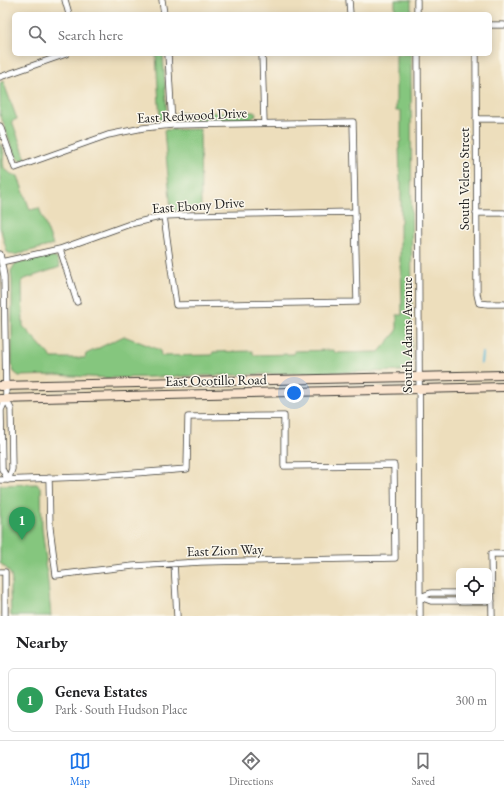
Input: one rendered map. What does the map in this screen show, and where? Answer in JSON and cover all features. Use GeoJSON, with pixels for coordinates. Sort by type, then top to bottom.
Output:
{"type":"FeatureCollection","features":[{"type":"Feature","properties":{"kind":"main road","name":"East Ocotillo Road"},"geometry":{"type":"LineString","coordinates":[[2,386],[504,375]]}},
{"type":"Feature","properties":{"kind":"main road","name":"East Ocotillo Road"},"geometry":{"type":"LineString","coordinates":[[3,399],[504,387]]}},
{"type":"Feature","properties":{"kind":"street"},"geometry":{"type":"LineString","coordinates":[[65,0],[68,12]]}},
{"type":"Feature","properties":{"kind":"street"},"geometry":{"type":"LineString","coordinates":[[162,0],[164,12]]}},
{"type":"Feature","properties":{"kind":"street"},"geometry":{"type":"LineString","coordinates":[[349,0],[350,12]]}},
{"type":"Feature","properties":{"kind":"street"},"geometry":{"type":"LineString","coordinates":[[417,0],[418,12]]}},
{"type":"Feature","properties":{"kind":"street"},"geometry":{"type":"LineString","coordinates":[[492,25],[504,25]]}},
{"type":"Feature","properties":{"kind":"street"},"geometry":{"type":"LineString","coordinates":[[0,77],[60,56]]}},
{"type":"Feature","properties":{"kind":"street"},"geometry":{"type":"LineString","coordinates":[[168,56],[172,125]]}},
{"type":"Feature","properties":{"kind":"street"},"geometry":{"type":"LineString","coordinates":[[262,56],[264,123]]}},
{"type":"Feature","properties":{"kind":"street","name":"South Adams Avenue"},"geometry":{"type":"LineString","coordinates":[[418,56],[420,616]]}},
{"type":"Feature","properties":{"kind":"street","name":"South Velero Street"},"geometry":{"type":"LineString","coordinates":[[476,56],[477,294],[479,303],[504,304]]}},
{"type":"Feature","properties":{"kind":"street"},"geometry":{"type":"LineString","coordinates":[[476,119],[504,119]]}},
{"type":"Feature","properties":{"kind":"street","name":"East Redwood Drive"},"geometry":{"type":"LineString","coordinates":[[0,126],[15,168],[108,135],[143,128],[172,125],[353,122],[354,212]]}},
{"type":"Feature","properties":{"kind":"street"},"geometry":{"type":"LineString","coordinates":[[164,216],[176,305],[357,302],[354,212]]}},
{"type":"Feature","properties":{"kind":"street","name":"East Ebony Drive"},"geometry":{"type":"LineString","coordinates":[[1,262],[60,249],[130,224],[164,216],[191,214],[354,212]]}},
{"type":"Feature","properties":{"kind":"street"},"geometry":{"type":"LineString","coordinates":[[476,213],[504,213]]}},
{"type":"Feature","properties":{"kind":"street"},"geometry":{"type":"LineString","coordinates":[[60,249],[77,302]]}},
{"type":"Feature","properties":{"kind":"street"},"geometry":{"type":"LineString","coordinates":[[0,254],[4,276],[5,323],[2,386],[3,399],[1,410],[2,469],[8,480]]}},
{"type":"Feature","properties":{"kind":"street"},"geometry":{"type":"LineString","coordinates":[[3,399],[11,409],[12,469],[8,480]]}},
{"type":"Feature","properties":{"kind":"street","name":"East Zion Way"},"geometry":{"type":"LineString","coordinates":[[284,416],[284,466],[394,464],[395,558],[174,563],[56,575],[50,528],[49,478],[84,477],[187,469],[188,417],[284,416]]}},
{"type":"Feature","properties":{"kind":"street"},"geometry":{"type":"LineString","coordinates":[[0,480],[49,478]]}},
{"type":"Feature","properties":{"kind":"street"},"geometry":{"type":"LineString","coordinates":[[491,568],[491,554],[504,554]]}},
{"type":"Feature","properties":{"kind":"street"},"geometry":{"type":"LineString","coordinates":[[174,563],[177,616]]}},
{"type":"Feature","properties":{"kind":"street"},"geometry":{"type":"LineString","coordinates":[[2,572],[5,616]]}},
{"type":"Feature","properties":{"kind":"street"},"geometry":{"type":"LineString","coordinates":[[420,597],[431,593],[456,593]]}},
{"type":"Feature","properties":{"kind":"street"},"geometry":{"type":"LineString","coordinates":[[420,597],[431,601],[456,601]]}},
{"type":"Feature","properties":{"kind":"street"},"geometry":{"type":"LineString","coordinates":[[492,604],[492,616]]}},
{"type":"Feature","properties":{"kind":"green space"},"geometry":{"type":"Polygon","coordinates":[[[395,0],[411,0],[411,12],[397,12],[397,10],[395,10],[395,0]]]}},
{"type":"Feature","properties":{"kind":"green space"},"geometry":{"type":"Polygon","coordinates":[[[156,56],[163,56],[167,117],[160,121],[156,56]]]}},
{"type":"Feature","properties":{"kind":"green space"},"geometry":{"type":"Polygon","coordinates":[[[396,56],[411,56],[412,365],[410,369],[403,371],[109,378],[55,375],[19,376],[14,372],[12,365],[11,271],[15,264],[51,256],[57,259],[60,267],[22,280],[23,326],[52,358],[85,358],[86,354],[124,336],[160,350],[161,356],[212,355],[213,352],[253,351],[253,355],[294,354],[294,351],[334,350],[335,353],[379,352],[397,331],[397,315],[402,315],[400,263],[401,182],[399,142],[401,141],[401,111],[396,111],[396,56]]]}},
{"type":"Feature","properties":{"kind":"green space"},"geometry":{"type":"Polygon","coordinates":[[[3,81],[17,119],[12,121],[26,159],[20,160],[15,156],[0,114],[0,83],[3,81]]]}},
{"type":"Feature","properties":{"kind":"green space"},"geometry":{"type":"Polygon","coordinates":[[[257,112],[251,119],[182,120],[178,119],[176,113],[257,112]]]}},
{"type":"Feature","properties":{"kind":"green space"},"geometry":{"type":"Polygon","coordinates":[[[200,129],[201,210],[171,211],[164,130],[200,129]]]}},
{"type":"Feature","properties":{"kind":"green space"},"geometry":{"type":"Polygon","coordinates":[[[0,143],[4,152],[4,168],[11,174],[18,176],[30,210],[39,208],[53,245],[14,255],[7,252],[0,227],[0,143]]]}},
{"type":"Feature","properties":{"kind":"green space"},"geometry":{"type":"Polygon","coordinates":[[[37,484],[41,488],[42,528],[51,616],[11,616],[11,575],[0,563],[0,485],[37,484]]]}},
{"type":"Feature","properties":{"kind":"waterway"},"geometry":{"type":"LineString","coordinates":[[481,363],[482,353]]}},
{"type":"Feature","properties":{"kind":"place","name":"Geneva Estates"},"geometry":{"type":"Point","coordinates":[22,540]}}]}
